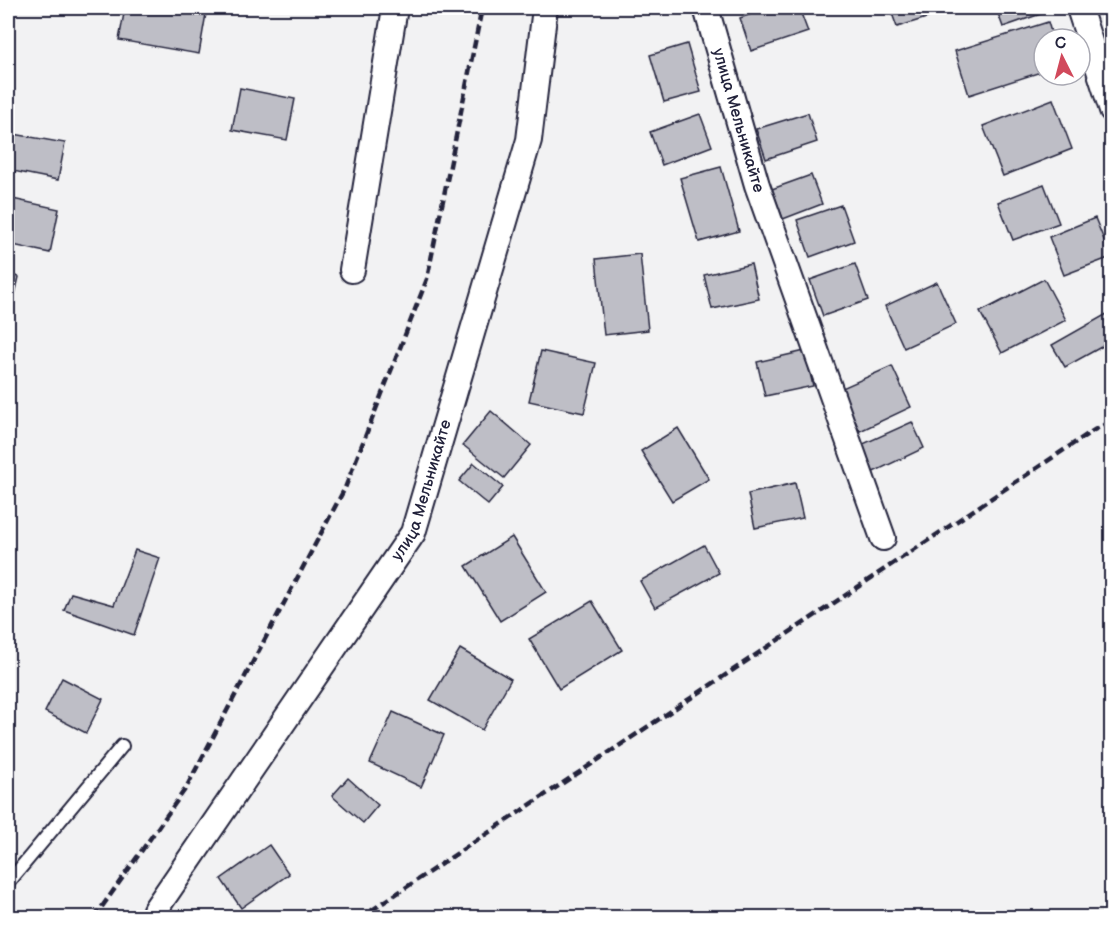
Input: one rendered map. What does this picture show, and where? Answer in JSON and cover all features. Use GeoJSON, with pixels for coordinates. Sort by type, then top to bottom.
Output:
{"type":"FeatureCollection","features":[{"type":"Feature","properties":{"kind":"street"},"geometry":{"type":"LineString","coordinates":[[351,270],[395,8]]}},
{"type":"Feature","properties":{"kind":"street","name":"улица Мельникайте"},"geometry":{"type":"LineString","coordinates":[[155,910],[413,533],[530,140],[545,8]]}},
{"type":"Feature","properties":{"kind":"street","name":"улица Мельникайте"},"geometry":{"type":"LineString","coordinates":[[706,8],[757,185],[883,538]]}},
{"type":"Feature","properties":{"kind":"street"},"geometry":{"type":"LineString","coordinates":[[1079,8],[1112,110]]}},
{"type":"Feature","properties":{"kind":"lane"},"geometry":{"type":"LineString","coordinates":[[8,883],[122,746]]}},
{"type":"Feature","properties":{"kind":"building"},"geometry":{"type":"Polygon","coordinates":[[[125,8],[207,8],[199,54],[119,40],[125,8]]]}},
{"type":"Feature","properties":{"kind":"building"},"geometry":{"type":"Polygon","coordinates":[[[769,8],[799,8],[808,32],[751,51],[740,18],[769,8]]]}},
{"type":"Feature","properties":{"kind":"building"},"geometry":{"type":"Polygon","coordinates":[[[890,8],[959,8],[897,27],[890,8]]]}},
{"type":"Feature","properties":{"kind":"building"},"geometry":{"type":"Polygon","coordinates":[[[996,8],[1051,8],[1052,10],[1003,27],[996,8]]]}},
{"type":"Feature","properties":{"kind":"building"},"geometry":{"type":"Polygon","coordinates":[[[1048,22],[1049,27],[1032,27],[1032,75],[969,95],[955,51],[1048,22]]]}},
{"type":"Feature","properties":{"kind":"building"},"geometry":{"type":"Polygon","coordinates":[[[1112,35],[1112,71],[1099,40],[1112,35]]]}},
{"type":"Feature","properties":{"kind":"building"},"geometry":{"type":"Polygon","coordinates":[[[687,44],[701,92],[664,102],[650,55],[687,44]]]}},
{"type":"Feature","properties":{"kind":"building"},"geometry":{"type":"Polygon","coordinates":[[[240,88],[295,99],[287,140],[232,130],[240,88]]]}},
{"type":"Feature","properties":{"kind":"building"},"geometry":{"type":"Polygon","coordinates":[[[1053,99],[1072,149],[1003,176],[983,126],[1053,99]]]}},
{"type":"Feature","properties":{"kind":"building"},"geometry":{"type":"Polygon","coordinates":[[[808,113],[817,142],[766,159],[756,129],[808,113]]]}},
{"type":"Feature","properties":{"kind":"building"},"geometry":{"type":"Polygon","coordinates":[[[700,114],[712,146],[662,165],[650,132],[700,114]]]}},
{"type":"Feature","properties":{"kind":"building"},"geometry":{"type":"Polygon","coordinates":[[[8,133],[65,143],[58,180],[8,170],[8,133]]]}},
{"type":"Feature","properties":{"kind":"building"},"geometry":{"type":"Polygon","coordinates":[[[721,167],[739,231],[699,242],[680,178],[721,167]]]}},
{"type":"Feature","properties":{"kind":"building"},"geometry":{"type":"Polygon","coordinates":[[[811,175],[822,204],[783,219],[772,189],[811,175]]]}},
{"type":"Feature","properties":{"kind":"building"},"geometry":{"type":"Polygon","coordinates":[[[1044,184],[1059,223],[1013,240],[998,202],[1044,184]]]}},
{"type":"Feature","properties":{"kind":"building"},"geometry":{"type":"Polygon","coordinates":[[[8,198],[59,209],[50,253],[8,244],[8,198]]]}},
{"type":"Feature","properties":{"kind":"building"},"geometry":{"type":"Polygon","coordinates":[[[841,205],[854,241],[810,257],[797,220],[841,205]]]}},
{"type":"Feature","properties":{"kind":"building"},"geometry":{"type":"Polygon","coordinates":[[[1095,218],[1111,257],[1064,275],[1049,237],[1095,218]]]}},
{"type":"Feature","properties":{"kind":"building"},"geometry":{"type":"Polygon","coordinates":[[[640,254],[648,330],[604,335],[596,259],[640,254]]]}},
{"type":"Feature","properties":{"kind":"building"},"geometry":{"type":"Polygon","coordinates":[[[751,264],[759,299],[712,309],[704,275],[751,264]]]}},
{"type":"Feature","properties":{"kind":"building"},"geometry":{"type":"Polygon","coordinates":[[[855,264],[868,300],[823,316],[810,280],[855,264]]]}},
{"type":"Feature","properties":{"kind":"building"},"geometry":{"type":"Polygon","coordinates":[[[8,274],[19,277],[8,325],[8,274]]]}},
{"type":"Feature","properties":{"kind":"building"},"geometry":{"type":"Polygon","coordinates":[[[1044,279],[1066,320],[1002,353],[980,312],[1044,279]]]}},
{"type":"Feature","properties":{"kind":"building"},"geometry":{"type":"Polygon","coordinates":[[[937,282],[956,324],[904,348],[885,306],[937,282]]]}},
{"type":"Feature","properties":{"kind":"building"},"geometry":{"type":"Polygon","coordinates":[[[1112,311],[1112,341],[1065,367],[1052,345],[1112,311]]]}},
{"type":"Feature","properties":{"kind":"building"},"geometry":{"type":"Polygon","coordinates":[[[541,351],[596,363],[584,413],[529,401],[541,351]]]}},
{"type":"Feature","properties":{"kind":"building"},"geometry":{"type":"Polygon","coordinates":[[[805,351],[813,386],[765,396],[757,362],[805,351]]]}},
{"type":"Feature","properties":{"kind":"building"},"geometry":{"type":"Polygon","coordinates":[[[892,366],[911,407],[860,431],[840,389],[892,366]]]}},
{"type":"Feature","properties":{"kind":"building"},"geometry":{"type":"Polygon","coordinates":[[[491,411],[531,445],[504,478],[463,445],[491,411]]]}},
{"type":"Feature","properties":{"kind":"building"},"geometry":{"type":"Polygon","coordinates":[[[912,422],[924,448],[865,476],[852,449],[912,422]]]}},
{"type":"Feature","properties":{"kind":"building"},"geometry":{"type":"Polygon","coordinates":[[[678,428],[709,479],[672,501],[641,451],[678,428]]]}},
{"type":"Feature","properties":{"kind":"building"},"geometry":{"type":"Polygon","coordinates":[[[474,463],[503,487],[488,505],[459,481],[474,463]]]}},
{"type":"Feature","properties":{"kind":"building"},"geometry":{"type":"Polygon","coordinates":[[[795,483],[803,518],[755,528],[748,494],[795,483]]]}},
{"type":"Feature","properties":{"kind":"building"},"geometry":{"type":"Polygon","coordinates":[[[512,537],[546,592],[500,621],[466,566],[512,537]]]}},
{"type":"Feature","properties":{"kind":"building"},"geometry":{"type":"Polygon","coordinates":[[[704,545],[719,573],[655,608],[640,581],[704,545]]]}},
{"type":"Feature","properties":{"kind":"building"},"geometry":{"type":"Polygon","coordinates":[[[135,550],[160,558],[134,635],[64,610],[71,593],[114,605],[135,550]]]}},
{"type":"Feature","properties":{"kind":"building"},"geometry":{"type":"Polygon","coordinates":[[[592,601],[622,650],[559,689],[529,639],[592,601]]]}},
{"type":"Feature","properties":{"kind":"building"},"geometry":{"type":"Polygon","coordinates":[[[460,649],[511,679],[482,730],[430,700],[460,649]]]}},
{"type":"Feature","properties":{"kind":"building"},"geometry":{"type":"Polygon","coordinates":[[[62,678],[103,699],[86,733],[45,712],[62,678]]]}},
{"type":"Feature","properties":{"kind":"building"},"geometry":{"type":"Polygon","coordinates":[[[393,712],[444,735],[421,787],[370,763],[393,712]]]}},
{"type":"Feature","properties":{"kind":"building"},"geometry":{"type":"Polygon","coordinates":[[[348,778],[378,805],[363,823],[332,796],[348,778]]]}},
{"type":"Feature","properties":{"kind":"building"},"geometry":{"type":"Polygon","coordinates":[[[269,845],[289,874],[241,908],[221,879],[269,845]]]}},
{"type":"Feature","properties":{"kind":"railway"},"geometry":{"type":"LineString","coordinates":[[94,918],[186,788],[345,488],[427,279],[482,8]]}},
{"type":"Feature","properties":{"kind":"railway"},"geometry":{"type":"LineString","coordinates":[[360,918],[1094,430],[1112,421]]}}]}
